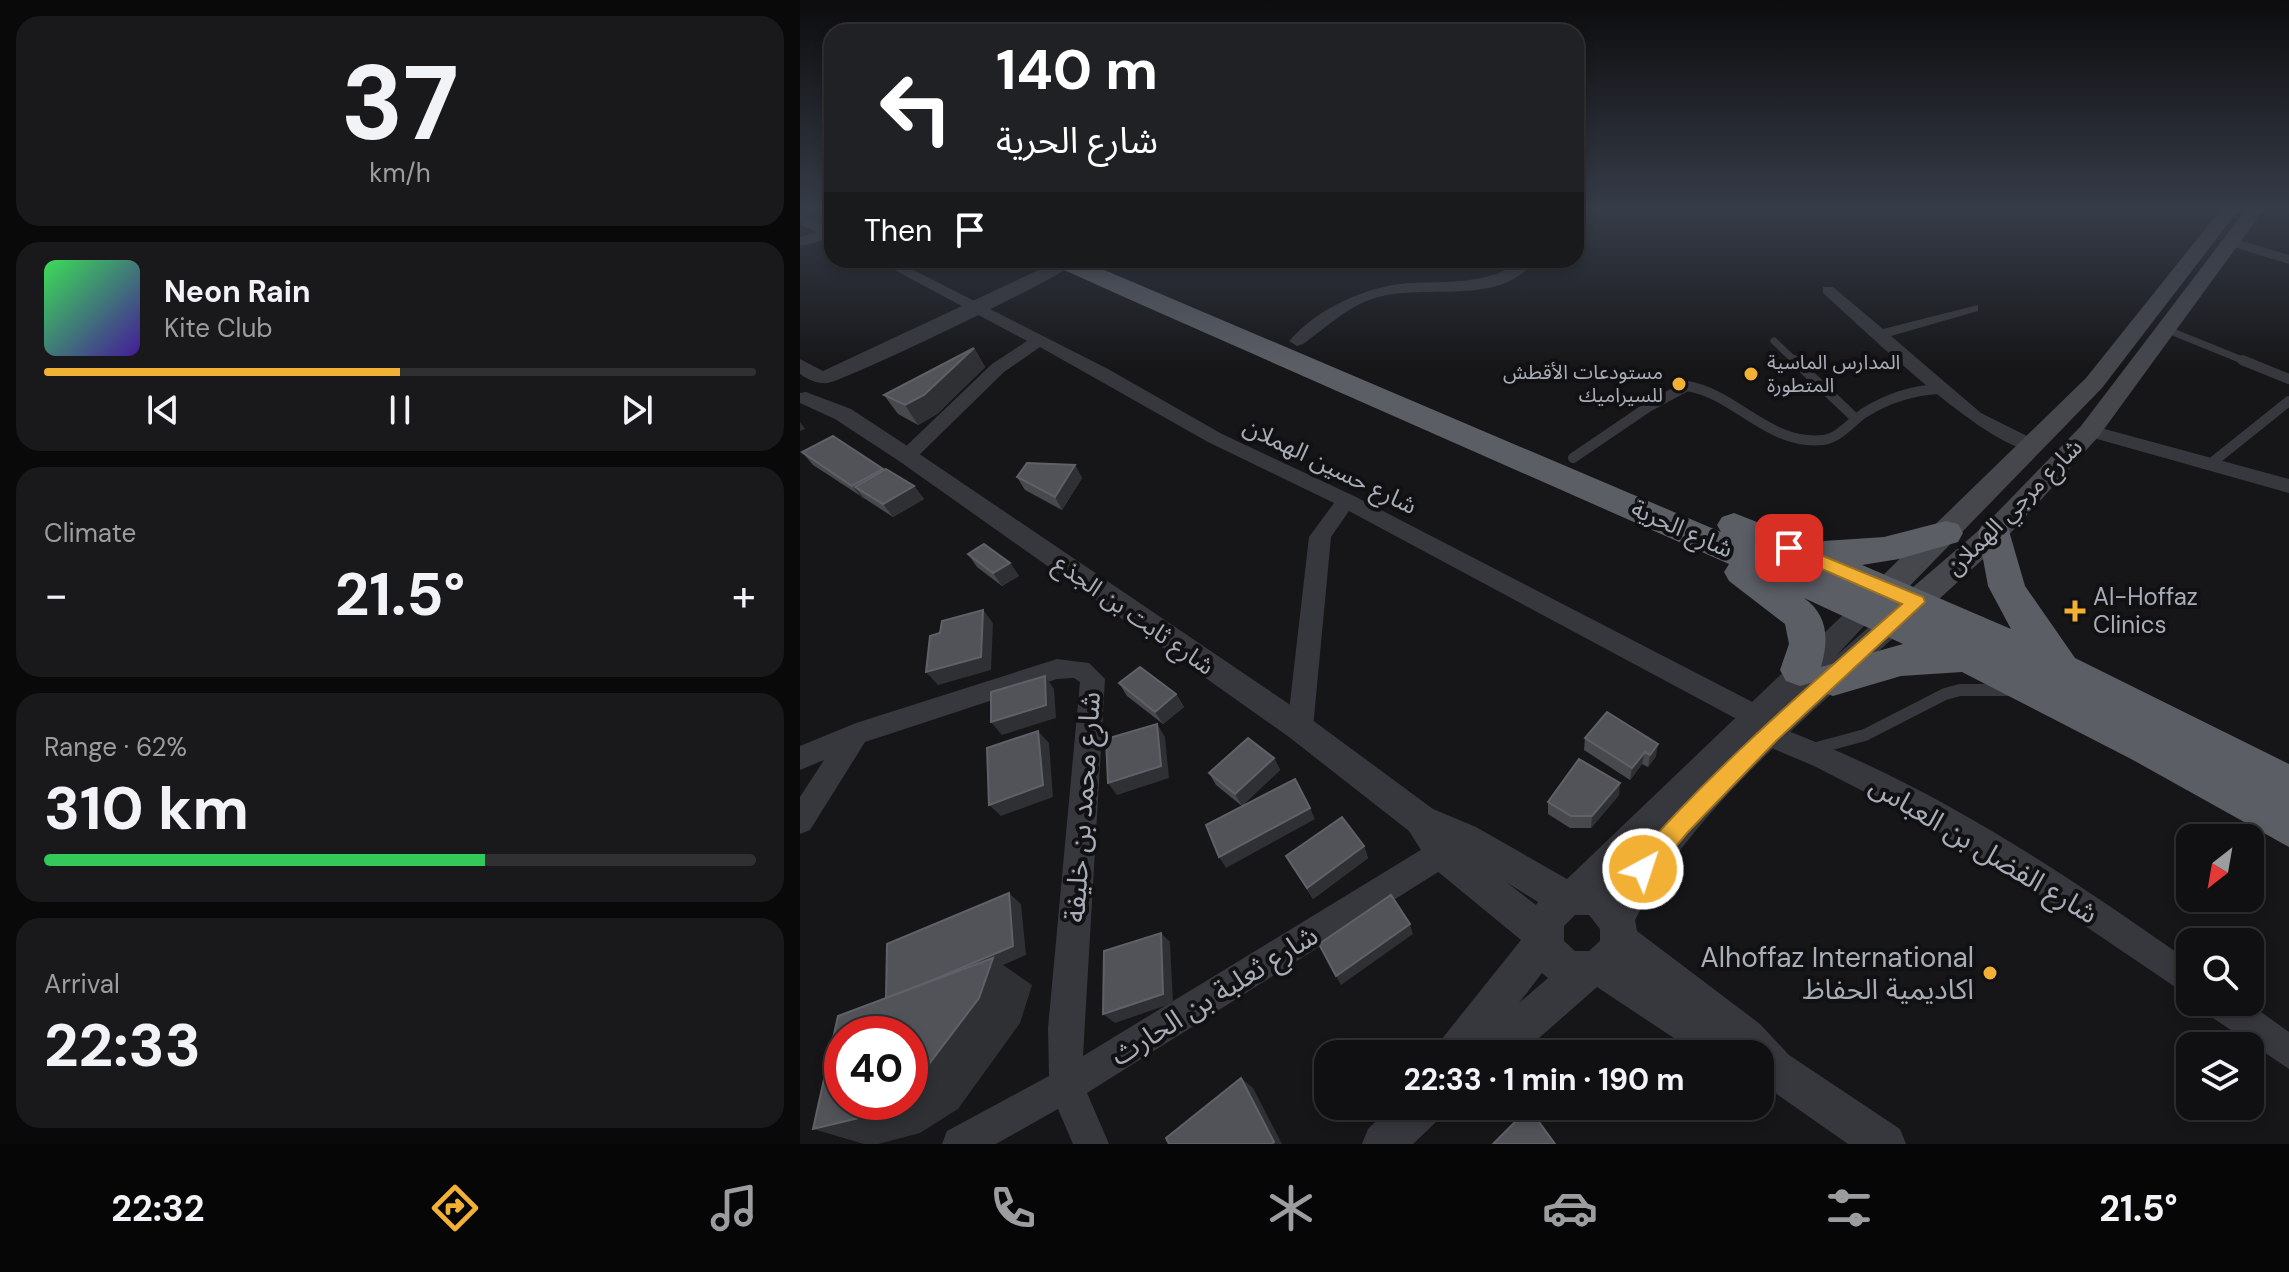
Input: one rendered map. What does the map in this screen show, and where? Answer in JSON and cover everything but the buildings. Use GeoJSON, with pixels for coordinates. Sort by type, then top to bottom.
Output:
{"type":"FeatureCollection","features":[{"type":"Feature","properties":{"kind":"highway","name":"شارع الحرية"},"geometry":{"type":"LineString","coordinates":[[1080,268],[1709,541],[1890,605],[1967,657],[2053,681],[2289,825]]}},
{"type":"Feature","properties":{"kind":"highway","name":"شارع الحرية"},"geometry":{"type":"LineString","coordinates":[[1125,268],[1789,548],[1890,605],[2289,787]]}},
{"type":"Feature","properties":{"kind":"highway"},"geometry":{"type":"LineString","coordinates":[[1995,532],[1999,571],[2053,681]]}},
{"type":"Feature","properties":{"kind":"highway"},"geometry":{"type":"LineString","coordinates":[[1789,548],[1853,555],[1883,553],[1946,533]]}},
{"type":"Feature","properties":{"kind":"highway"},"geometry":{"type":"LineString","coordinates":[[1709,541],[1730,564],[1803,617],[1816,674],[1901,660],[1967,657]]}},
{"type":"Feature","properties":{"kind":"main road","name":"شارع مرجي الهملان"},"geometry":{"type":"LineString","coordinates":[[1890,605],[1946,533],[2094,383],[2189,261]]}},
{"type":"Feature","properties":{"kind":"main road","name":"شارع مرجي الهملان"},"geometry":{"type":"LineString","coordinates":[[1890,605],[1995,532],[2090,431],[2218,261]]}},
{"type":"Feature","properties":{"kind":"street","name":"شارع حسين الهملان"},"geometry":{"type":"LineString","coordinates":[[899,268],[1215,438],[1347,501],[1762,725]]}},
{"type":"Feature","properties":{"kind":"street"},"geometry":{"type":"LineString","coordinates":[[813,389],[1051,268]]}},
{"type":"Feature","properties":{"kind":"street"},"geometry":{"type":"LineString","coordinates":[[1297,341],[1367,295],[1501,278],[1521,268]]}},
{"type":"Feature","properties":{"kind":"street"},"geometry":{"type":"LineString","coordinates":[[1828,290],[1975,417],[2032,446]]}},
{"type":"Feature","properties":{"kind":"street"},"geometry":{"type":"LineString","coordinates":[[1879,335],[1973,308]]}},
{"type":"Feature","properties":{"kind":"street"},"geometry":{"type":"LineString","coordinates":[[907,456],[998,368],[1038,341]]}},
{"type":"Feature","properties":{"kind":"street","name":"شارع ثابت بن الجذع"},"geometry":{"type":"LineString","coordinates":[[800,365],[813,389],[843,414],[1300,728],[1421,820],[1454,846],[1545,937]]}},
{"type":"Feature","properties":{"kind":"street"},"geometry":{"type":"LineString","coordinates":[[2090,431],[2289,486]]}},
{"type":"Feature","properties":{"kind":"street"},"geometry":{"type":"LineString","coordinates":[[1300,728],[1320,537],[1332,517],[1347,501]]}},
{"type":"Feature","properties":{"kind":"street","name":"شارع مرجي الهملان"},"geometry":{"type":"LineString","coordinates":[[1571,898],[1890,605]]}},
{"type":"Feature","properties":{"kind":"street","name":"شارع محمد بن خليفة"},"geometry":{"type":"LineString","coordinates":[[800,758],[856,734],[1057,669],[1074,667],[1084,670],[1093,679],[1065,1028],[1066,1086],[1091,1144]]}},
{"type":"Feature","properties":{"kind":"street","name":"شارع مرجي الهملان"},"geometry":{"type":"LineString","coordinates":[[1506,1040],[1604,950],[1643,869],[1762,725]]}},
{"type":"Feature","properties":{"kind":"street","name":"شارع الفضل بن العباس"},"geometry":{"type":"LineString","coordinates":[[1762,725],[1868,779],[2013,863],[2116,927],[2176,971]]}},
{"type":"Feature","properties":{"kind":"street"},"geometry":{"type":"LineString","coordinates":[[800,821],[856,734]]}},
{"type":"Feature","properties":{"kind":"street","name":"شارع ثابت بن الجذع"},"geometry":{"type":"LineString","coordinates":[[1454,846],[1571,898]]}},
{"type":"Feature","properties":{"kind":"street","name":"شارع ثعلبة بن الحارث"},"geometry":{"type":"LineString","coordinates":[[960,1144],[1066,1086],[1454,846]]}},
{"type":"Feature","properties":{"kind":"street"},"geometry":{"type":"LineString","coordinates":[[1466,1040],[1545,937],[1549,915],[1571,898],[1595,900],[1604,950],[1716,1040]]}},
{"type":"Feature","properties":{"kind":"street"},"geometry":{"type":"LineString","coordinates":[[1545,937],[1557,961],[1569,969],[1604,950]]}},
{"type":"Feature","properties":{"kind":"street"},"geometry":{"type":"LineString","coordinates":[[1604,950],[1748,1040]]}},
{"type":"Feature","properties":{"kind":"street"},"geometry":{"type":"LineString","coordinates":[[2239,1016],[2289,1052]]}},
{"type":"Feature","properties":{"kind":"street"},"geometry":{"type":"LineString","coordinates":[[1774,1071],[1885,1144]]}},
{"type":"Feature","properties":{"kind":"street"},"geometry":{"type":"LineString","coordinates":[[1383,1144],[1408,1120]]}},
{"type":"Feature","properties":{"kind":"lane"},"geometry":{"type":"LineString","coordinates":[[2168,330],[2289,379]]}},
{"type":"Feature","properties":{"kind":"lane"},"geometry":{"type":"LineString","coordinates":[[1774,341],[1856,419]]}},
{"type":"Feature","properties":{"kind":"lane"},"geometry":{"type":"LineString","coordinates":[[1573,458],[1690,386],[1706,389],[1755,424],[1808,441],[1836,436],[1856,419],[1905,391],[1940,389]]}},
{"type":"Feature","properties":{"kind":"lane"},"geometry":{"type":"LineString","coordinates":[[2209,465],[2289,401]]}},
{"type":"Feature","properties":{"kind":"lane"},"geometry":{"type":"LineString","coordinates":[[1809,750],[1865,735],[1960,690],[2053,681]]}},
{"type":"Feature","properties":{"kind":"place","name":"المدارس الماسية المتطورة"},"geometry":{"type":"Point","coordinates":[1751,374]}},
{"type":"Feature","properties":{"kind":"place","name":"مستودعات الأقطش للسيراميك"},"geometry":{"type":"Point","coordinates":[1679,384]}},
{"type":"Feature","properties":{"kind":"place","name":"Al-Hoffaz Clinics"},"geometry":{"type":"Point","coordinates":[2075,611]}},
{"type":"Feature","properties":{"kind":"place","name":"Alhoffaz International اكاديمية الحفاظ"},"geometry":{"type":"Point","coordinates":[1990,973]}},
{"type":"Feature","properties":{"kind":"route"},"geometry":{"type":"LineString","coordinates":[[1643,869],[1679,825],[1769,735],[1916,602],[1789,548]]}}]}
